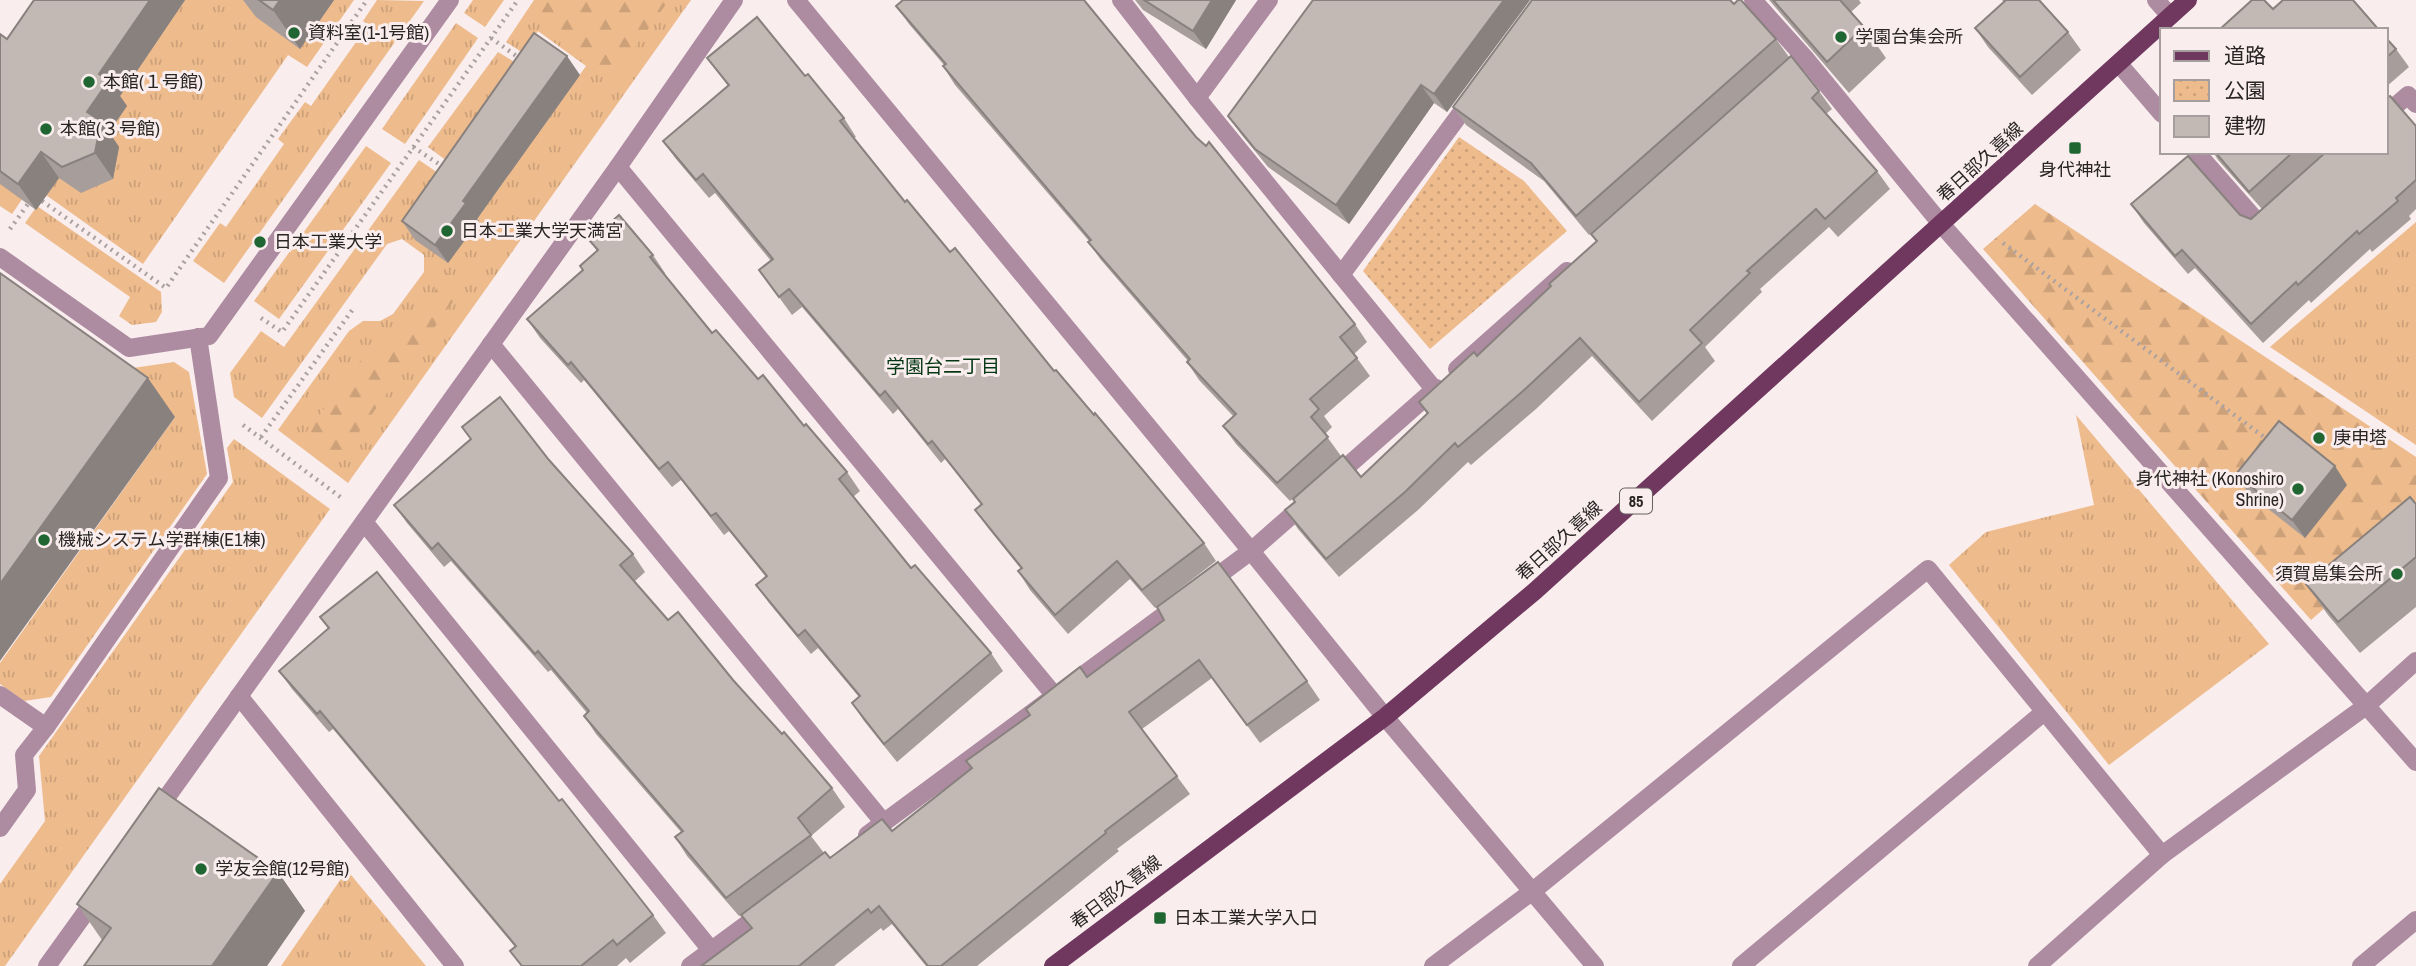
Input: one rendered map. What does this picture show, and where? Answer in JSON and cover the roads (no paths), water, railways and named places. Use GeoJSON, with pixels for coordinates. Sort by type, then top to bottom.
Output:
{"type":"FeatureCollection","features":[{"type":"Feature","properties":{"kind":"main road","name":"春日部久喜線"},"geometry":{"type":"LineString","coordinates":[[1053,966],[1385,717],[1535,591],[2188,0]]}},
{"type":"Feature","properties":{"kind":"street"},"geometry":{"type":"LineString","coordinates":[[0,257],[129,348],[209,336],[450,0]]}},
{"type":"Feature","properties":{"kind":"street"},"geometry":{"type":"LineString","coordinates":[[143,831],[618,167],[734,0]]}},
{"type":"Feature","properties":{"kind":"street"},"geometry":{"type":"LineString","coordinates":[[796,0],[1385,717],[1534,890],[1595,966]]}},
{"type":"Feature","properties":{"kind":"street"},"geometry":{"type":"LineString","coordinates":[[1121,0],[1196,98],[1434,389]]}},
{"type":"Feature","properties":{"kind":"street"},"geometry":{"type":"LineString","coordinates":[[1196,98],[1269,0]]}},
{"type":"Feature","properties":{"kind":"street"},"geometry":{"type":"LineString","coordinates":[[1754,0],[1942,225],[2416,762]]}},
{"type":"Feature","properties":{"kind":"street"},"geometry":{"type":"LineString","coordinates":[[2156,0],[2170,16]]}},
{"type":"Feature","properties":{"kind":"street"},"geometry":{"type":"LineString","coordinates":[[1764,95],[1805,58]]}},
{"type":"Feature","properties":{"kind":"street"},"geometry":{"type":"LineString","coordinates":[[2119,64],[2160,112]]}},
{"type":"Feature","properties":{"kind":"street"},"geometry":{"type":"LineString","coordinates":[[1341,275],[1479,88]]}},
{"type":"Feature","properties":{"kind":"street"},"geometry":{"type":"LineString","coordinates":[[2388,112],[2408,95],[2416,104]]}},
{"type":"Feature","properties":{"kind":"street"},"geometry":{"type":"LineString","coordinates":[[2198,154],[2261,226],[2282,207]]}},
{"type":"Feature","properties":{"kind":"street"},"geometry":{"type":"LineString","coordinates":[[618,167],[1055,696]]}},
{"type":"Feature","properties":{"kind":"street"},"geometry":{"type":"LineString","coordinates":[[851,846],[1251,551],[1579,261]]}},
{"type":"Feature","properties":{"kind":"street"},"geometry":{"type":"LineString","coordinates":[[0,828],[27,790],[24,755],[219,478],[198,337]]}},
{"type":"Feature","properties":{"kind":"street"},"geometry":{"type":"LineString","coordinates":[[491,344],[884,822]]}},
{"type":"Feature","properties":{"kind":"street"},"geometry":{"type":"LineString","coordinates":[[364,522],[711,950]]}},
{"type":"Feature","properties":{"kind":"street"},"geometry":{"type":"LineString","coordinates":[[1433,966],[1534,890],[1928,569],[2162,855]]}},
{"type":"Feature","properties":{"kind":"street"},"geometry":{"type":"LineString","coordinates":[[2037,966],[2162,855],[2366,706],[2416,661]]}},
{"type":"Feature","properties":{"kind":"street"},"geometry":{"type":"LineString","coordinates":[[0,695],[46,727]]}},
{"type":"Feature","properties":{"kind":"street"},"geometry":{"type":"LineString","coordinates":[[239,696],[455,966]]}},
{"type":"Feature","properties":{"kind":"street"},"geometry":{"type":"LineString","coordinates":[[1741,966],[2044,712]]}},
{"type":"Feature","properties":{"kind":"street"},"geometry":{"type":"LineString","coordinates":[[47,966],[111,876]]}},
{"type":"Feature","properties":{"kind":"street"},"geometry":{"type":"LineString","coordinates":[[690,966],[776,902]]}},
{"type":"Feature","properties":{"kind":"street"},"geometry":{"type":"LineString","coordinates":[[2361,966],[2416,920]]}},
{"type":"Feature","properties":{"kind":"place","name":"資料室(1-1号館)"},"geometry":{"type":"Point","coordinates":[294,33]}},
{"type":"Feature","properties":{"kind":"place","name":"学園台集会所"},"geometry":{"type":"Point","coordinates":[1841,37]}},
{"type":"Feature","properties":{"kind":"place","name":"本館(１号館)"},"geometry":{"type":"Point","coordinates":[89,82]}},
{"type":"Feature","properties":{"kind":"place","name":"本館(３号館)"},"geometry":{"type":"Point","coordinates":[46,129]}},
{"type":"Feature","properties":{"kind":"place","name":"身代神社"},"geometry":{"type":"Point","coordinates":[2075,148]}},
{"type":"Feature","properties":{"kind":"place","name":"日本工業大学天満宮"},"geometry":{"type":"Point","coordinates":[447,231]}},
{"type":"Feature","properties":{"kind":"place","name":"日本工業大学"},"geometry":{"type":"Point","coordinates":[260,242]}},
{"type":"Feature","properties":{"kind":"place","name":"庚申塔"},"geometry":{"type":"Point","coordinates":[2319,438]}},
{"type":"Feature","properties":{"kind":"place","name":"身代神社 (Konoshiro Shrine)"},"geometry":{"type":"Point","coordinates":[2298,489]}},
{"type":"Feature","properties":{"kind":"place","name":"機械システム学群棟(E1棟)"},"geometry":{"type":"Point","coordinates":[44,540]}},
{"type":"Feature","properties":{"kind":"place","name":"須賀島集会所"},"geometry":{"type":"Point","coordinates":[2397,574]}},
{"type":"Feature","properties":{"kind":"place","name":"学友会館(12号館)"},"geometry":{"type":"Point","coordinates":[201,869]}},
{"type":"Feature","properties":{"kind":"place","name":"日本工業大学入口"},"geometry":{"type":"Point","coordinates":[1160,918]}},
{"type":"Feature","properties":{"kind":"district","name":"学園台二丁目"},"geometry":{"type":"Point","coordinates":[943,366]}}]}
